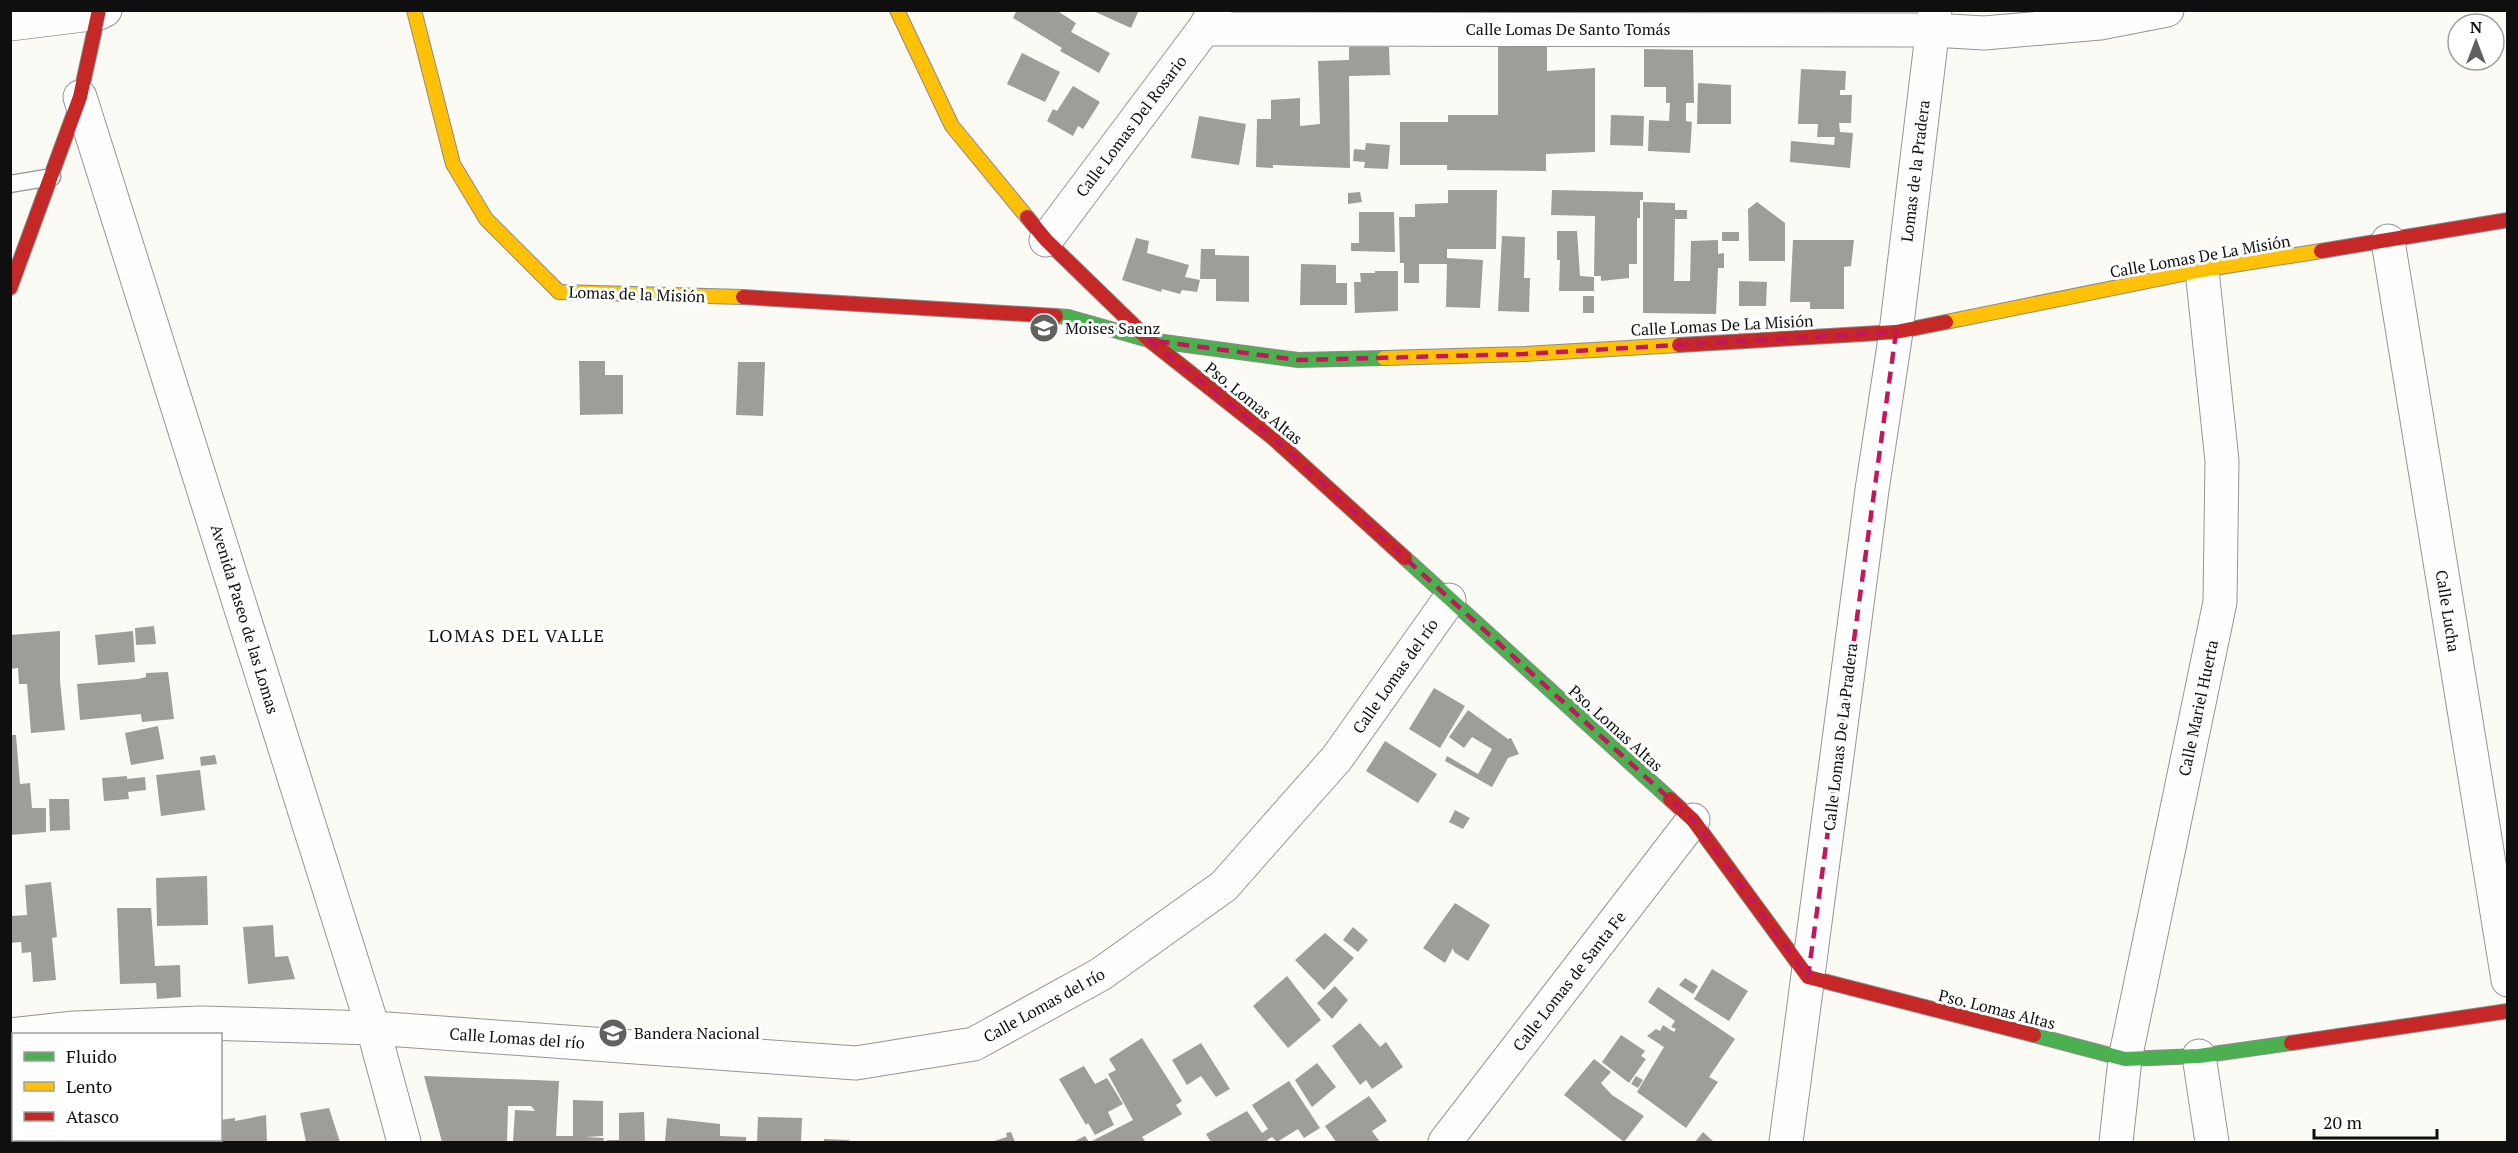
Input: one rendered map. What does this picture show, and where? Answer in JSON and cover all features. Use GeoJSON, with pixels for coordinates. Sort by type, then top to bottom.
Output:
{"type":"FeatureCollection","features":[{"type":"Feature","properties":{"kind":"street","name":"Lomas de la Misión"},"geometry":{"type":"LineString","coordinates":[[414,10],[453,164],[486,219],[559,292],[748,297],[932,309]]}},
{"type":"Feature","properties":{"kind":"street","name":"Pso. Lomas Altas"},"geometry":{"type":"LineString","coordinates":[[897,10],[952,126],[1046,240],[1149,340],[1273,438],[1693,820],[1808,977],[2125,1059],[2199,1056],[2508,1011]]}},
{"type":"Feature","properties":{"kind":"street","name":"Calle Lomas De Santo Tomás"},"geometry":{"type":"LineString","coordinates":[[1210,20],[1934,20],[1984,33],[2100,23],[2167,10]]}},
{"type":"Feature","properties":{"kind":"street"},"geometry":{"type":"LineString","coordinates":[[10,24],[101,11],[80,97],[10,288]]}},
{"type":"Feature","properties":{"kind":"street","name":"Calle Lomas Del Rosario"},"geometry":{"type":"LineString","coordinates":[[1046,240],[1210,20]]}},
{"type":"Feature","properties":{"kind":"street","name":"Lomas de la Pradera"},"geometry":{"type":"LineString","coordinates":[[1896,332],[1934,20]]}},
{"type":"Feature","properties":{"kind":"street","name":"Avenida Paseo de las Lomas"},"geometry":{"type":"LineString","coordinates":[[80,97],[373,1028],[404,1143]]}},
{"type":"Feature","properties":{"kind":"street","name":"Calle Lomas De La Misión"},"geometry":{"type":"LineString","coordinates":[[932,309],[1068,317],[1149,340],[1298,360],[1525,354],[1896,332],[2202,270],[2508,220]]}},
{"type":"Feature","properties":{"kind":"street","name":"Calle Lucha"},"geometry":{"type":"LineString","coordinates":[[2388,241],[2508,980]]}},
{"type":"Feature","properties":{"kind":"street","name":"Calle Mariel Huerta"},"geometry":{"type":"LineString","coordinates":[[2116,1143],[2125,1059],[2220,602],[2222,461],[2202,270]]}},
{"type":"Feature","properties":{"kind":"street","name":"Calle Lomas De La Pradera"},"geometry":{"type":"LineString","coordinates":[[1786,1143],[1870,502],[1896,332]]}},
{"type":"Feature","properties":{"kind":"street","name":"Calle Lomas del río"},"geometry":{"type":"LineString","coordinates":[[28,1033],[74,1028],[201,1023],[373,1028],[856,1063],[974,1044],[1101,974],[1224,886],[1337,758],[1449,600]]}},
{"type":"Feature","properties":{"kind":"street","name":"Calle Lomas de Santa Fe"},"geometry":{"type":"LineString","coordinates":[[1445,1143],[1693,820]]}},
{"type":"Feature","properties":{"kind":"street"},"geometry":{"type":"LineString","coordinates":[[2199,1056],[2212,1143]]}},
{"type":"Feature","properties":{"kind":"lane"},"geometry":{"type":"LineString","coordinates":[[10,184],[52,177]]}},
{"type":"Feature","properties":{"kind":"highlighted area"},"geometry":{"type":"Polygon","coordinates":[[[1896,332],[1808,977],[1693,820],[1273,438],[1149,340],[1298,360],[1525,354],[1896,332]]]}},
{"type":"Feature","properties":{"kind":"building"},"geometry":{"type":"Polygon","coordinates":[[[1017,10],[1056,10],[1076,23],[1071,32],[1110,53],[1099,73],[1060,51],[1062,48],[1013,18],[1017,10]]]}},
{"type":"Feature","properties":{"kind":"building"},"geometry":{"type":"Polygon","coordinates":[[[1091,10],[1139,10],[1131,28],[1091,10]]]}},
{"type":"Feature","properties":{"kind":"building"},"geometry":{"type":"Polygon","coordinates":[[[1349,47],[1389,47],[1390,75],[1349,76],[1350,168],[1273,165],[1273,168],[1256,167],[1257,119],[1271,119],[1271,100],[1300,98],[1300,126],[1320,124],[1318,61],[1349,60],[1349,47]]]}},
{"type":"Feature","properties":{"kind":"building"},"geometry":{"type":"Polygon","coordinates":[[[1498,47],[1547,47],[1547,71],[1595,68],[1595,152],[1546,154],[1546,171],[1447,170],[1447,165],[1400,165],[1400,122],[1448,122],[1448,115],[1498,115],[1498,47]]]}},
{"type":"Feature","properties":{"kind":"building"},"geometry":{"type":"Polygon","coordinates":[[[1644,49],[1693,50],[1694,103],[1686,103],[1686,121],[1692,122],[1690,153],[1648,151],[1649,120],[1669,121],[1670,103],[1666,103],[1666,87],[1644,87],[1644,49]]]}},
{"type":"Feature","properties":{"kind":"building"},"geometry":{"type":"Polygon","coordinates":[[[1022,53],[1060,72],[1045,102],[1007,84],[1022,53]]]}},
{"type":"Feature","properties":{"kind":"building"},"geometry":{"type":"Polygon","coordinates":[[[1801,69],[1846,71],[1845,90],[1840,90],[1840,95],[1852,95],[1851,123],[1839,123],[1840,132],[1853,133],[1850,168],[1790,162],[1791,141],[1834,145],[1835,137],[1817,137],[1818,124],[1798,124],[1801,69]]]}},
{"type":"Feature","properties":{"kind":"building"},"geometry":{"type":"Polygon","coordinates":[[[1698,83],[1731,85],[1731,124],[1697,124],[1698,83]]]}},
{"type":"Feature","properties":{"kind":"building"},"geometry":{"type":"Polygon","coordinates":[[[1073,86],[1100,102],[1083,129],[1078,126],[1073,136],[1047,121],[1053,109],[1057,111],[1073,86]]]}},
{"type":"Feature","properties":{"kind":"building"},"geometry":{"type":"Polygon","coordinates":[[[1611,115],[1644,116],[1643,146],[1610,145],[1611,115]]]}},
{"type":"Feature","properties":{"kind":"building"},"geometry":{"type":"Polygon","coordinates":[[[1199,116],[1246,124],[1239,165],[1191,158],[1199,116]]]}},
{"type":"Feature","properties":{"kind":"building"},"geometry":{"type":"Polygon","coordinates":[[[1366,143],[1390,145],[1388,169],[1364,168],[1365,162],[1353,161],[1354,149],[1365,150],[1366,143]]]}},
{"type":"Feature","properties":{"kind":"building"},"geometry":{"type":"Polygon","coordinates":[[[1448,190],[1497,190],[1496,249],[1447,249],[1447,258],[1483,260],[1480,308],[1446,307],[1447,264],[1419,264],[1419,283],[1404,283],[1404,263],[1400,263],[1399,217],[1415,217],[1415,204],[1448,203],[1448,190]]]}},
{"type":"Feature","properties":{"kind":"building"},"geometry":{"type":"Polygon","coordinates":[[[1552,190],[1643,192],[1643,200],[1640,200],[1640,218],[1637,218],[1637,264],[1629,264],[1629,278],[1601,281],[1601,276],[1594,276],[1595,216],[1551,215],[1552,190]]]}},
{"type":"Feature","properties":{"kind":"building"},"geometry":{"type":"Polygon","coordinates":[[[1360,192],[1362,202],[1348,204],[1348,193],[1360,192]]]}},
{"type":"Feature","properties":{"kind":"building"},"geometry":{"type":"Polygon","coordinates":[[[1643,202],[1675,203],[1675,210],[1687,210],[1687,219],[1675,219],[1674,281],[1690,281],[1691,241],[1718,240],[1718,254],[1724,253],[1724,268],[1718,268],[1716,314],[1643,313],[1643,202]]]}},
{"type":"Feature","properties":{"kind":"building"},"geometry":{"type":"Polygon","coordinates":[[[1757,202],[1785,223],[1785,261],[1749,261],[1748,209],[1757,202]]]}},
{"type":"Feature","properties":{"kind":"building"},"geometry":{"type":"Polygon","coordinates":[[[1359,212],[1394,212],[1395,252],[1351,251],[1351,243],[1359,243],[1359,212]]]}},
{"type":"Feature","properties":{"kind":"building"},"geometry":{"type":"Polygon","coordinates":[[[1557,231],[1577,231],[1580,276],[1594,277],[1594,291],[1559,291],[1560,260],[1557,260],[1557,231]]]}},
{"type":"Feature","properties":{"kind":"building"},"geometry":{"type":"Polygon","coordinates":[[[1722,232],[1739,232],[1739,241],[1722,241],[1722,232]]]}},
{"type":"Feature","properties":{"kind":"building"},"geometry":{"type":"Polygon","coordinates":[[[1502,236],[1525,237],[1524,278],[1530,278],[1529,312],[1498,311],[1502,236]]]}},
{"type":"Feature","properties":{"kind":"building"},"geometry":{"type":"Polygon","coordinates":[[[1136,238],[1149,241],[1147,253],[1189,265],[1185,277],[1200,280],[1197,292],[1182,290],[1180,294],[1162,289],[1161,292],[1122,280],[1136,238]]]}},
{"type":"Feature","properties":{"kind":"building"},"geometry":{"type":"Polygon","coordinates":[[[1793,240],[1854,240],[1851,266],[1844,267],[1844,309],[1810,309],[1810,302],[1790,302],[1793,240]]]}},
{"type":"Feature","properties":{"kind":"building"},"geometry":{"type":"Polygon","coordinates":[[[1201,249],[1215,249],[1215,255],[1249,256],[1249,302],[1216,301],[1216,279],[1200,279],[1201,249]]]}},
{"type":"Feature","properties":{"kind":"building"},"geometry":{"type":"Polygon","coordinates":[[[1301,264],[1336,265],[1336,283],[1347,283],[1347,305],[1300,305],[1301,264]]]}},
{"type":"Feature","properties":{"kind":"building"},"geometry":{"type":"Polygon","coordinates":[[[1375,271],[1398,271],[1398,311],[1355,313],[1354,282],[1361,282],[1360,273],[1375,273],[1375,271]]]}},
{"type":"Feature","properties":{"kind":"building"},"geometry":{"type":"Polygon","coordinates":[[[1739,281],[1767,282],[1766,306],[1739,306],[1739,281]]]}},
{"type":"Feature","properties":{"kind":"building"},"geometry":{"type":"Polygon","coordinates":[[[1583,296],[1594,296],[1594,313],[1583,313],[1583,296]]]}},
{"type":"Feature","properties":{"kind":"building"},"geometry":{"type":"Polygon","coordinates":[[[579,361],[605,361],[605,375],[623,375],[623,414],[580,415],[579,361]]]}},
{"type":"Feature","properties":{"kind":"building"},"geometry":{"type":"Polygon","coordinates":[[[738,362],[765,362],[763,416],[736,415],[738,362]]]}},
{"type":"Feature","properties":{"kind":"building"},"geometry":{"type":"Polygon","coordinates":[[[154,626],[156,644],[136,645],[135,628],[154,626]]]}},
{"type":"Feature","properties":{"kind":"building"},"geometry":{"type":"Polygon","coordinates":[[[60,631],[60,681],[65,730],[31,733],[27,684],[19,684],[18,668],[10,669],[10,635],[60,631]]]}},
{"type":"Feature","properties":{"kind":"building"},"geometry":{"type":"Polygon","coordinates":[[[133,631],[135,662],[98,665],[95,635],[133,631]]]}},
{"type":"Feature","properties":{"kind":"building"},"geometry":{"type":"Polygon","coordinates":[[[168,672],[174,719],[142,722],[141,714],[80,720],[77,684],[138,679],[146,677],[146,673],[168,672]]]}},
{"type":"Feature","properties":{"kind":"building"},"geometry":{"type":"Polygon","coordinates":[[[1434,688],[1465,706],[1440,748],[1409,729],[1434,688]]]}},
{"type":"Feature","properties":{"kind":"building"},"geometry":{"type":"Polygon","coordinates":[[[1468,710],[1508,739],[1511,738],[1519,754],[1508,758],[1492,787],[1445,761],[1447,756],[1478,774],[1492,749],[1472,737],[1464,748],[1449,737],[1468,710]]]}},
{"type":"Feature","properties":{"kind":"building"},"geometry":{"type":"Polygon","coordinates":[[[158,726],[164,759],[131,765],[125,733],[158,726]]]}},
{"type":"Feature","properties":{"kind":"building"},"geometry":{"type":"Polygon","coordinates":[[[10,735],[16,735],[20,784],[30,783],[32,808],[46,808],[46,832],[10,835],[10,735]]]}},
{"type":"Feature","properties":{"kind":"building"},"geometry":{"type":"Polygon","coordinates":[[[1385,741],[1437,774],[1418,803],[1366,771],[1385,741]]]}},
{"type":"Feature","properties":{"kind":"building"},"geometry":{"type":"Polygon","coordinates":[[[215,755],[217,764],[201,766],[200,757],[215,755]]]}},
{"type":"Feature","properties":{"kind":"building"},"geometry":{"type":"Polygon","coordinates":[[[200,770],[205,810],[161,816],[156,775],[200,770]]]}},
{"type":"Feature","properties":{"kind":"building"},"geometry":{"type":"Polygon","coordinates":[[[127,776],[127,779],[145,777],[146,790],[128,792],[129,799],[104,801],[102,778],[127,776]]]}},
{"type":"Feature","properties":{"kind":"building"},"geometry":{"type":"Polygon","coordinates":[[[49,799],[69,799],[70,830],[50,831],[49,799]]]}},
{"type":"Feature","properties":{"kind":"building"},"geometry":{"type":"Polygon","coordinates":[[[1455,810],[1470,818],[1463,829],[1449,822],[1455,810]]]}},
{"type":"Feature","properties":{"kind":"building"},"geometry":{"type":"Polygon","coordinates":[[[207,876],[208,925],[157,926],[156,878],[207,876]]]}},
{"type":"Feature","properties":{"kind":"building"},"geometry":{"type":"Polygon","coordinates":[[[51,882],[57,937],[52,938],[56,980],[33,982],[31,952],[22,953],[21,942],[10,943],[10,916],[27,915],[25,885],[51,882]]]}},
{"type":"Feature","properties":{"kind":"building"},"geometry":{"type":"Polygon","coordinates":[[[1455,903],[1490,925],[1468,961],[1454,952],[1453,948],[1445,963],[1423,948],[1455,903]]]}},
{"type":"Feature","properties":{"kind":"building"},"geometry":{"type":"Polygon","coordinates":[[[117,908],[151,908],[155,966],[180,965],[181,997],[157,999],[156,983],[120,984],[117,908]]]}},
{"type":"Feature","properties":{"kind":"building"},"geometry":{"type":"Polygon","coordinates":[[[273,925],[275,957],[288,956],[295,979],[248,984],[243,927],[273,925]]]}},
{"type":"Feature","properties":{"kind":"building"},"geometry":{"type":"Polygon","coordinates":[[[1353,927],[1368,940],[1358,952],[1343,940],[1353,927]]]}},
{"type":"Feature","properties":{"kind":"building"},"geometry":{"type":"Polygon","coordinates":[[[1325,933],[1354,958],[1324,990],[1295,960],[1325,933]]]}},
{"type":"Feature","properties":{"kind":"building"},"geometry":{"type":"Polygon","coordinates":[[[1712,969],[1748,991],[1729,1021],[1694,999],[1712,969]]]}},
{"type":"Feature","properties":{"kind":"building"},"geometry":{"type":"Polygon","coordinates":[[[1287,976],[1321,1020],[1288,1048],[1253,1006],[1287,976]]]}},
{"type":"Feature","properties":{"kind":"building"},"geometry":{"type":"Polygon","coordinates":[[[1685,978],[1698,986],[1693,994],[1679,985],[1685,978]]]}},
{"type":"Feature","properties":{"kind":"building"},"geometry":{"type":"Polygon","coordinates":[[[1335,986],[1348,1000],[1332,1019],[1317,1003],[1335,986]]]}},
{"type":"Feature","properties":{"kind":"building"},"geometry":{"type":"Polygon","coordinates":[[[1658,987],[1735,1039],[1709,1077],[1718,1082],[1686,1128],[1637,1092],[1664,1047],[1647,1036],[1656,1029],[1660,1031],[1663,1025],[1674,1032],[1676,1029],[1671,1027],[1675,1021],[1648,1002],[1658,987]]]}},
{"type":"Feature","properties":{"kind":"building"},"geometry":{"type":"Polygon","coordinates":[[[1360,1023],[1380,1047],[1386,1042],[1403,1067],[1372,1089],[1366,1080],[1360,1085],[1332,1046],[1360,1023]]]}},
{"type":"Feature","properties":{"kind":"building"},"geometry":{"type":"Polygon","coordinates":[[[1621,1035],[1645,1051],[1641,1056],[1646,1059],[1629,1083],[1602,1062],[1621,1035]]]}},
{"type":"Feature","properties":{"kind":"building"},"geometry":{"type":"Polygon","coordinates":[[[1142,1038],[1182,1101],[1176,1105],[1182,1114],[1142,1137],[1145,1141],[1143,1142],[1090,1142],[1133,1120],[1108,1074],[1116,1070],[1109,1059],[1142,1038]]]}},
{"type":"Feature","properties":{"kind":"building"},"geometry":{"type":"Polygon","coordinates":[[[1201,1043],[1230,1089],[1216,1097],[1201,1076],[1187,1085],[1172,1060],[1201,1043]]]}},
{"type":"Feature","properties":{"kind":"building"},"geometry":{"type":"Polygon","coordinates":[[[1594,1059],[1611,1072],[1601,1083],[1612,1095],[1644,1116],[1624,1142],[1564,1095],[1594,1059]]]}},
{"type":"Feature","properties":{"kind":"building"},"geometry":{"type":"Polygon","coordinates":[[[1317,1063],[1336,1087],[1312,1107],[1295,1080],[1317,1063]]]}},
{"type":"Feature","properties":{"kind":"building"},"geometry":{"type":"Polygon","coordinates":[[[1084,1066],[1095,1084],[1107,1078],[1123,1104],[1108,1112],[1114,1125],[1095,1135],[1088,1123],[1086,1125],[1059,1079],[1084,1066]]]}},
{"type":"Feature","properties":{"kind":"building"},"geometry":{"type":"Polygon","coordinates":[[[424,1076],[559,1081],[556,1136],[573,1136],[573,1100],[603,1101],[603,1136],[586,1137],[604,1138],[603,1142],[513,1142],[515,1110],[535,1111],[531,1106],[508,1106],[507,1142],[442,1142],[424,1076]]]}},
{"type":"Feature","properties":{"kind":"building"},"geometry":{"type":"Polygon","coordinates":[[[1636,1076],[1643,1080],[1638,1088],[1631,1084],[1636,1076]]]}},
{"type":"Feature","properties":{"kind":"building"},"geometry":{"type":"Polygon","coordinates":[[[1289,1081],[1320,1128],[1304,1138],[1298,1129],[1277,1142],[1272,1137],[1267,1140],[1269,1142],[1211,1142],[1206,1134],[1247,1111],[1262,1133],[1268,1129],[1252,1105],[1289,1081]]]}},
{"type":"Feature","properties":{"kind":"building"},"geometry":{"type":"Polygon","coordinates":[[[1369,1096],[1387,1121],[1372,1131],[1380,1142],[1336,1142],[1325,1126],[1369,1096]]]}},
{"type":"Feature","properties":{"kind":"building"},"geometry":{"type":"Polygon","coordinates":[[[329,1108],[340,1142],[306,1142],[300,1113],[329,1108]]]}},
{"type":"Feature","properties":{"kind":"building"},"geometry":{"type":"Polygon","coordinates":[[[644,1112],[645,1142],[607,1142],[607,1140],[619,1140],[619,1113],[644,1112]]]}},
{"type":"Feature","properties":{"kind":"building"},"geometry":{"type":"Polygon","coordinates":[[[266,1115],[267,1142],[161,1142],[222,1141],[222,1120],[235,1118],[235,1121],[266,1115]]]}},
{"type":"Feature","properties":{"kind":"building"},"geometry":{"type":"Polygon","coordinates":[[[758,1117],[802,1118],[801,1142],[757,1142],[758,1117]]]}},
{"type":"Feature","properties":{"kind":"building"},"geometry":{"type":"Polygon","coordinates":[[[667,1118],[720,1124],[720,1136],[746,1137],[746,1142],[665,1142],[667,1118]]]}},
{"type":"Feature","properties":{"kind":"building"},"geometry":{"type":"Polygon","coordinates":[[[10,1125],[12,1125],[12,1141],[82,1142],[10,1142],[10,1125]]]}},
{"type":"Feature","properties":{"kind":"building"},"geometry":{"type":"Polygon","coordinates":[[[1011,1132],[1015,1142],[991,1142],[1007,1137],[1006,1133],[1011,1132]]]}},
{"type":"Feature","properties":{"kind":"building"},"geometry":{"type":"Polygon","coordinates":[[[1703,1132],[1714,1142],[1695,1142],[1703,1132]]]}},
{"type":"Feature","properties":{"kind":"building"},"geometry":{"type":"Polygon","coordinates":[[[1085,1136],[1089,1142],[1073,1142],[1085,1136]]]}},
{"type":"Feature","properties":{"kind":"building"},"geometry":{"type":"Polygon","coordinates":[[[824,1139],[849,1140],[849,1142],[824,1142],[824,1139]]]}},
{"type":"Feature","properties":{"kind":"building"},"geometry":{"type":"Polygon","coordinates":[[[104,1141],[150,1141],[150,1142],[104,1141]]]}},
{"type":"Feature","properties":{"kind":"traffic: fast"},"geometry":{"type":"LineString","coordinates":[[1056,316],[1068,317],[1149,340],[1298,360],[1384,358]]}},
{"type":"Feature","properties":{"kind":"traffic: fast"},"geometry":{"type":"LineString","coordinates":[[1405,558],[1670,799]]}},
{"type":"Feature","properties":{"kind":"traffic: fast"},"geometry":{"type":"LineString","coordinates":[[2034,1035],[2125,1059],[2199,1056],[2291,1043]]}},
{"type":"Feature","properties":{"kind":"traffic: slow"},"geometry":{"type":"LineString","coordinates":[[414,10],[453,164],[486,219],[559,292],[743,297]]}},
{"type":"Feature","properties":{"kind":"traffic: slow"},"geometry":{"type":"LineString","coordinates":[[897,10],[952,126],[1027,217]]}},
{"type":"Feature","properties":{"kind":"traffic: slow"},"geometry":{"type":"LineString","coordinates":[[1946,322],[2202,270],[2321,251]]}},
{"type":"Feature","properties":{"kind":"traffic: slow"},"geometry":{"type":"LineString","coordinates":[[1384,358],[1525,354],[1679,345]]}},
{"type":"Feature","properties":{"kind":"traffic: jam"},"geometry":{"type":"LineString","coordinates":[[10,288],[80,97],[99,10]]}},
{"type":"Feature","properties":{"kind":"traffic: jam"},"geometry":{"type":"LineString","coordinates":[[1027,217],[1046,240],[1149,340],[1273,438],[1405,558]]}},
{"type":"Feature","properties":{"kind":"traffic: jam"},"geometry":{"type":"LineString","coordinates":[[2321,251],[2508,220]]}},
{"type":"Feature","properties":{"kind":"traffic: jam"},"geometry":{"type":"LineString","coordinates":[[743,297],[1056,316]]}},
{"type":"Feature","properties":{"kind":"traffic: jam"},"geometry":{"type":"LineString","coordinates":[[1679,345],[1896,332],[1946,322]]}},
{"type":"Feature","properties":{"kind":"traffic: jam"},"geometry":{"type":"LineString","coordinates":[[1670,799],[1693,820],[1808,977],[2034,1035]]}},
{"type":"Feature","properties":{"kind":"traffic: jam"},"geometry":{"type":"LineString","coordinates":[[2291,1043],[2508,1011]]}},
{"type":"Feature","properties":{"kind":"place","name":"Moises Saenz"},"geometry":{"type":"Point","coordinates":[1044,328]}},
{"type":"Feature","properties":{"kind":"place","name":"Bandera Nacional"},"geometry":{"type":"Point","coordinates":[613,1033]}},
{"type":"Feature","properties":{"kind":"district","name":"LOMAS DEL VALLE"},"geometry":{"type":"Point","coordinates":[517,635]}}]}
